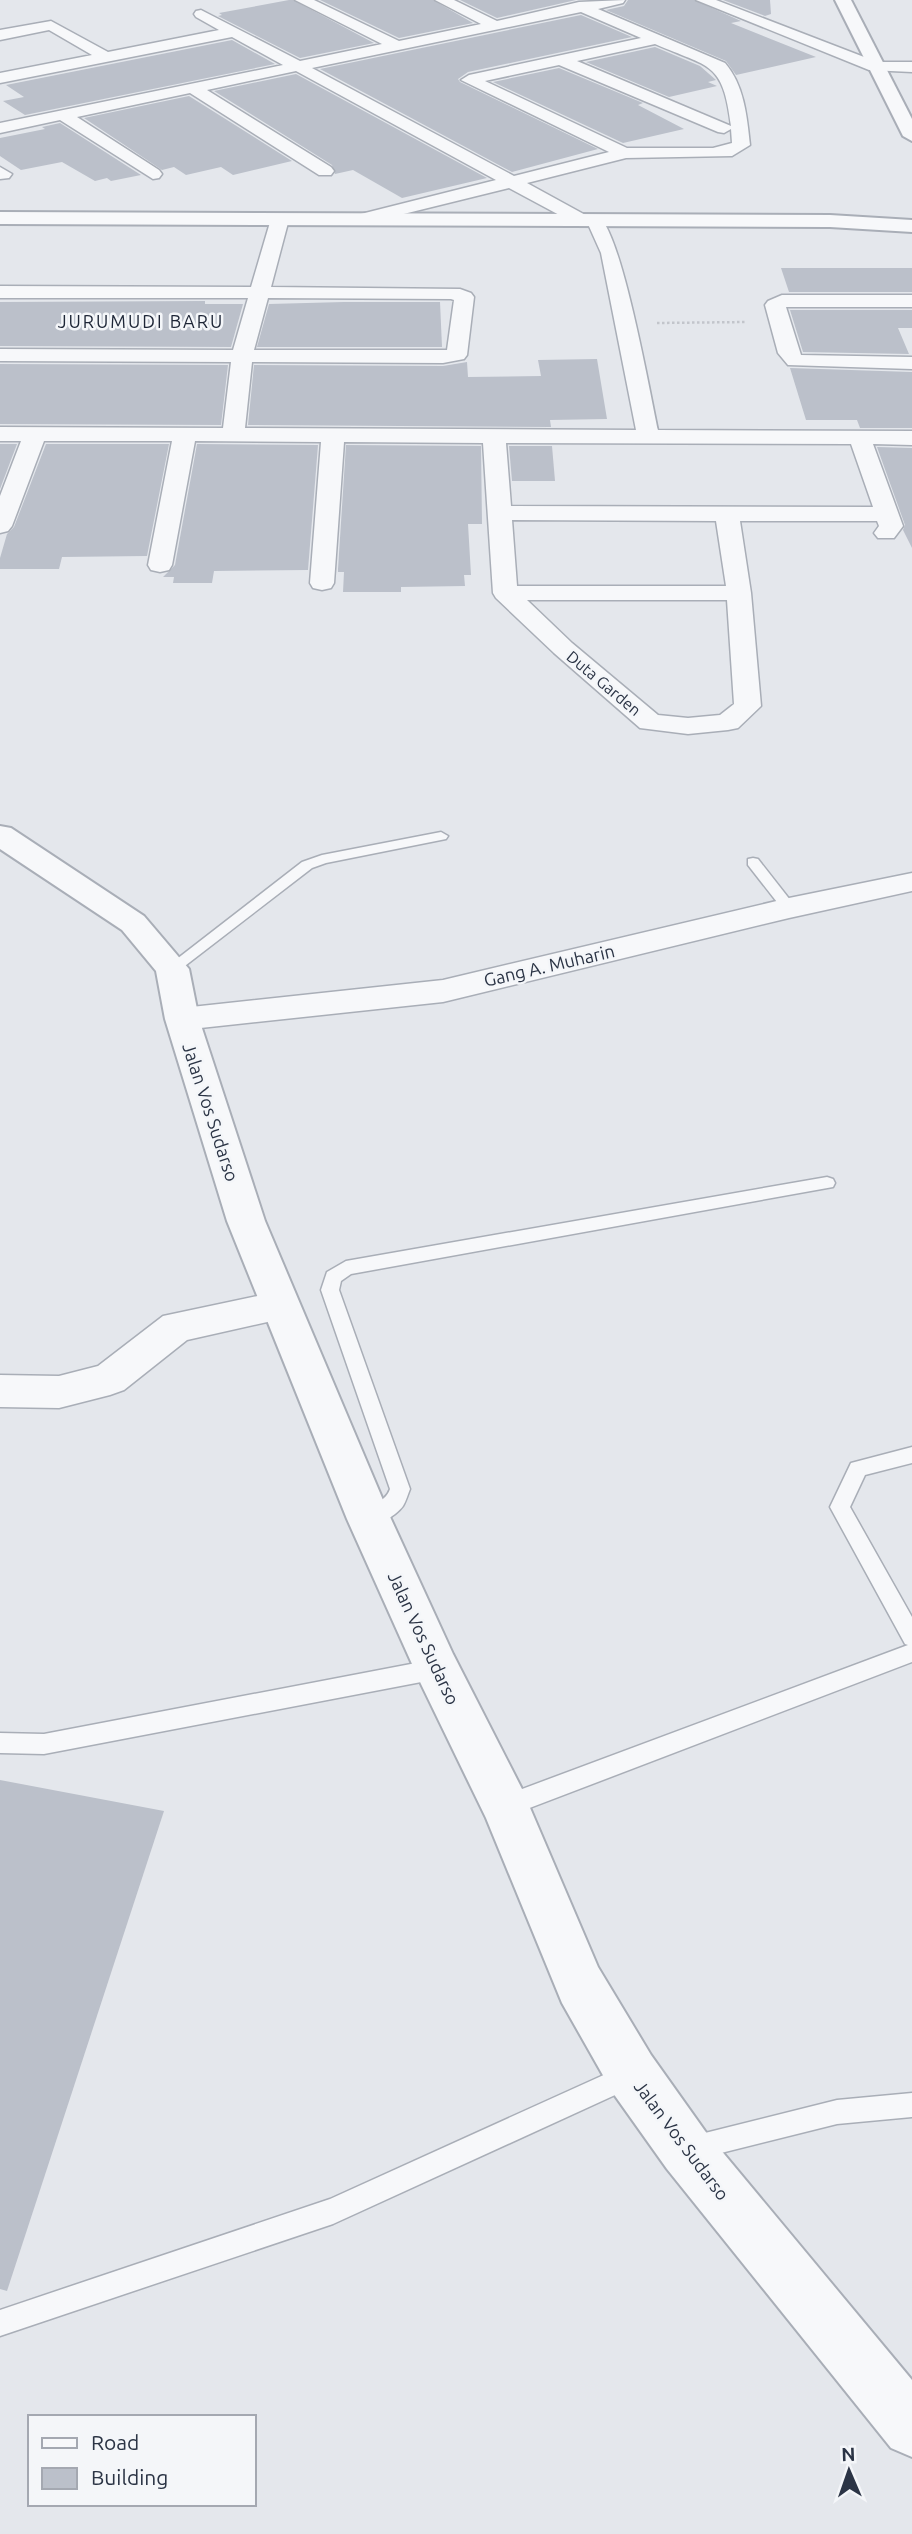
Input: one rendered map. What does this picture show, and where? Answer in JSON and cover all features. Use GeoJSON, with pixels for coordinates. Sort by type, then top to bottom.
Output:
{"type":"FeatureCollection","features":[{"type":"Feature","properties":{"kind":"street"},"geometry":{"type":"LineString","coordinates":[[302,0],[398,46]]}},
{"type":"Feature","properties":{"kind":"street"},"geometry":{"type":"LineString","coordinates":[[442,0],[495,25]]}},
{"type":"Feature","properties":{"kind":"street"},"geometry":{"type":"LineString","coordinates":[[566,0],[583,7],[657,39],[719,66],[727,72],[732,126],[741,145],[732,151],[624,153],[469,80],[657,39]]}},
{"type":"Feature","properties":{"kind":"street"},"geometry":{"type":"LineString","coordinates":[[0,128],[618,0]]}},
{"type":"Feature","properties":{"kind":"street"},"geometry":{"type":"LineString","coordinates":[[703,0],[875,67],[912,67]]}},
{"type":"Feature","properties":{"kind":"street"},"geometry":{"type":"LineString","coordinates":[[843,0],[912,136]]}},
{"type":"Feature","properties":{"kind":"street"},"geometry":{"type":"LineString","coordinates":[[201,14],[509,182],[589,220],[610,253],[648,436]]}},
{"type":"Feature","properties":{"kind":"street"},"geometry":{"type":"LineString","coordinates":[[0,24],[32,22],[51,25],[106,57]]}},
{"type":"Feature","properties":{"kind":"street"},"geometry":{"type":"LineString","coordinates":[[0,35],[51,25]]}},
{"type":"Feature","properties":{"kind":"street"},"geometry":{"type":"LineString","coordinates":[[0,78],[232,32]]}},
{"type":"Feature","properties":{"kind":"street"},"geometry":{"type":"LineString","coordinates":[[561,60],[732,126]]}},
{"type":"Feature","properties":{"kind":"street"},"geometry":{"type":"LineString","coordinates":[[193,88],[325,171]]}},
{"type":"Feature","properties":{"kind":"street"},"geometry":{"type":"LineString","coordinates":[[63,115],[153,174]]}},
{"type":"Feature","properties":{"kind":"street"},"geometry":{"type":"LineString","coordinates":[[363,219],[732,126]]}},
{"type":"Feature","properties":{"kind":"street"},"geometry":{"type":"LineString","coordinates":[[830,221],[912,214]]}},
{"type":"Feature","properties":{"kind":"street"},"geometry":{"type":"LineString","coordinates":[[0,218],[830,221],[912,226]]}},
{"type":"Feature","properties":{"kind":"street"},"geometry":{"type":"LineString","coordinates":[[233,434],[242,356],[280,219]]}},
{"type":"Feature","properties":{"kind":"street"},"geometry":{"type":"LineString","coordinates":[[0,292],[258,292],[464,297],[457,355],[443,357],[0,355]]}},
{"type":"Feature","properties":{"kind":"street"},"geometry":{"type":"LineString","coordinates":[[912,301],[782,301],[775,305],[788,353],[795,361],[912,363]]}},
{"type":"Feature","properties":{"kind":"street"},"geometry":{"type":"LineString","coordinates":[[0,434],[912,438]]}},
{"type":"Feature","properties":{"kind":"street"},"geometry":{"type":"LineString","coordinates":[[0,526],[35,434]]}},
{"type":"Feature","properties":{"kind":"street"},"geometry":{"type":"LineString","coordinates":[[160,565],[185,434]]}},
{"type":"Feature","properties":{"kind":"street"},"geometry":{"type":"LineString","coordinates":[[322,583],[333,435]]}},
{"type":"Feature","properties":{"kind":"street"},"geometry":{"type":"LineString","coordinates":[[494,436],[505,593],[739,593]]}},
{"type":"Feature","properties":{"kind":"street"},"geometry":{"type":"LineString","coordinates":[[860,438],[891,526],[886,533],[866,538]]}},
{"type":"Feature","properties":{"kind":"street"},"geometry":{"type":"LineString","coordinates":[[500,513],[730,525],[886,514]]}},
{"type":"Feature","properties":{"kind":"street"},"geometry":{"type":"LineString","coordinates":[[730,525],[760,538]]}},
{"type":"Feature","properties":{"kind":"street","name":"Duta Garden"},"geometry":{"type":"LineString","coordinates":[[505,593],[563,648],[650,722],[688,726],[728,722],[748,706],[739,593],[730,525]]}},
{"type":"Feature","properties":{"kind":"street","name":"Jalan Vos Sudarso"},"geometry":{"type":"LineString","coordinates":[[0,835],[133,923],[172,970],[182,1019],[246,1220],[369,1519],[437,1669],[505,1806],[580,1985],[632,2074],[687,2150],[912,2427]]}},
{"type":"Feature","properties":{"kind":"street","name":"Gang A. Muharin"},"geometry":{"type":"LineString","coordinates":[[182,1019],[443,991],[789,908],[912,882]]}},
{"type":"Feature","properties":{"kind":"street"},"geometry":{"type":"LineString","coordinates":[[0,1391],[59,1392],[110,1379],[176,1327],[281,1306]]}},
{"type":"Feature","properties":{"kind":"lane"},"geometry":{"type":"LineString","coordinates":[[172,970],[307,865],[323,859],[441,836]]}},
{"type":"Feature","properties":{"kind":"lane"},"geometry":{"type":"LineString","coordinates":[[753,862],[789,908]]}},
{"type":"Feature","properties":{"kind":"lane"},"geometry":{"type":"LineString","coordinates":[[369,1519],[395,1502],[400,1489],[330,1290],[333,1278],[346,1268],[827,1184]]}},
{"type":"Feature","properties":{"kind":"lane"},"geometry":{"type":"LineString","coordinates":[[912,1455],[858,1469],[840,1507],[912,1637]]}},
{"type":"Feature","properties":{"kind":"lane"},"geometry":{"type":"LineString","coordinates":[[505,1806],[912,1653]]}},
{"type":"Feature","properties":{"kind":"lane"},"geometry":{"type":"LineString","coordinates":[[0,1743],[44,1744],[437,1669]]}},
{"type":"Feature","properties":{"kind":"lane"},"geometry":{"type":"LineString","coordinates":[[0,2323],[333,2211],[632,2074]]}},
{"type":"Feature","properties":{"kind":"lane"},"geometry":{"type":"LineString","coordinates":[[687,2150],[837,2112],[912,2105]]}},
{"type":"Feature","properties":{"kind":"path"},"geometry":{"type":"LineString","coordinates":[[624,323],[730,323]]}},
{"type":"Feature","properties":{"kind":"building"},"geometry":{"type":"Polygon","coordinates":[[[289,0],[374,43],[300,58],[218,16],[222,15],[219,13],[289,0]]]}},
{"type":"Feature","properties":{"kind":"building"},"geometry":{"type":"Polygon","coordinates":[[[320,0],[433,0],[473,23],[399,38],[320,0]]]}},
{"type":"Feature","properties":{"kind":"building"},"geometry":{"type":"Polygon","coordinates":[[[460,0],[576,0],[497,18],[460,0]]]}},
{"type":"Feature","properties":{"kind":"building"},"geometry":{"type":"Polygon","coordinates":[[[628,0],[694,0],[741,21],[731,23],[816,57],[736,75],[726,61],[606,10],[624,6],[628,0]]]}},
{"type":"Feature","properties":{"kind":"building"},"geometry":{"type":"Polygon","coordinates":[[[723,0],[770,0],[771,14],[765,16],[723,0]]]}},
{"type":"Feature","properties":{"kind":"building"},"geometry":{"type":"Polygon","coordinates":[[[581,15],[632,37],[468,72],[458,79],[598,149],[512,172],[320,69],[581,15]]]}},
{"type":"Feature","properties":{"kind":"building"},"geometry":{"type":"Polygon","coordinates":[[[232,40],[275,64],[25,115],[3,101],[24,97],[6,85],[232,40]]]}},
{"type":"Feature","properties":{"kind":"building"},"geometry":{"type":"Polygon","coordinates":[[[655,47],[700,66],[716,80],[708,82],[717,86],[669,97],[586,62],[655,47]]]}},
{"type":"Feature","properties":{"kind":"building"},"geometry":{"type":"Polygon","coordinates":[[[559,68],[643,103],[638,105],[684,129],[623,143],[493,82],[559,68]]]}},
{"type":"Feature","properties":{"kind":"building"},"geometry":{"type":"Polygon","coordinates":[[[296,74],[487,178],[402,198],[353,170],[335,174],[332,165],[214,91],[296,74]]]}},
{"type":"Feature","properties":{"kind":"building"},"geometry":{"type":"Polygon","coordinates":[[[189,96],[292,161],[233,175],[221,167],[186,175],[174,167],[162,170],[84,118],[189,96]]]}},
{"type":"Feature","properties":{"kind":"building"},"geometry":{"type":"Polygon","coordinates":[[[60,123],[141,175],[95,181],[62,162],[21,170],[0,156],[0,138],[45,129],[42,127],[60,123]]]}},
{"type":"Feature","properties":{"kind":"building"},"geometry":{"type":"Polygon","coordinates":[[[781,268],[912,268],[912,292],[789,292],[781,268]]]}},
{"type":"Feature","properties":{"kind":"building"},"geometry":{"type":"Polygon","coordinates":[[[205,301],[205,304],[243,304],[231,347],[0,346],[0,302],[205,301]]]}},
{"type":"Feature","properties":{"kind":"building"},"geometry":{"type":"Polygon","coordinates":[[[440,302],[442,347],[257,347],[269,304],[440,302]]]}},
{"type":"Feature","properties":{"kind":"building"},"geometry":{"type":"Polygon","coordinates":[[[790,310],[912,310],[912,328],[898,328],[909,354],[803,352],[790,310]]]}},
{"type":"Feature","properties":{"kind":"building"},"geometry":{"type":"Polygon","coordinates":[[[597,359],[607,419],[550,420],[551,427],[248,425],[254,365],[443,366],[467,362],[468,377],[541,376],[538,360],[597,359]]]}},
{"type":"Feature","properties":{"kind":"building"},"geometry":{"type":"Polygon","coordinates":[[[0,364],[228,365],[221,425],[0,424],[0,364]]]}},
{"type":"Feature","properties":{"kind":"building"},"geometry":{"type":"Polygon","coordinates":[[[790,368],[912,372],[912,428],[860,428],[857,420],[806,420],[790,368]]]}},
{"type":"Feature","properties":{"kind":"building"},"geometry":{"type":"Polygon","coordinates":[[[0,444],[17,444],[0,489],[0,444]]]}},
{"type":"Feature","properties":{"kind":"building"},"geometry":{"type":"Polygon","coordinates":[[[46,444],[169,444],[147,556],[62,557],[59,569],[0,569],[0,558],[7,534],[14,527],[46,444]]]}},
{"type":"Feature","properties":{"kind":"building"},"geometry":{"type":"Polygon","coordinates":[[[197,444],[318,445],[308,570],[214,571],[212,583],[173,583],[174,577],[163,577],[175,565],[197,444]]]}},
{"type":"Feature","properties":{"kind":"building"},"geometry":{"type":"Polygon","coordinates":[[[346,445],[481,446],[482,524],[468,524],[471,575],[464,575],[465,586],[401,587],[401,592],[343,592],[344,572],[338,572],[338,569],[346,445]]]}},
{"type":"Feature","properties":{"kind":"building"},"geometry":{"type":"Polygon","coordinates":[[[509,446],[552,446],[555,481],[512,481],[509,446]]]}},
{"type":"Feature","properties":{"kind":"building"},"geometry":{"type":"Polygon","coordinates":[[[877,447],[912,448],[912,548],[903,530],[905,525],[877,447]]]}},
{"type":"Feature","properties":{"kind":"building"},"geometry":{"type":"Polygon","coordinates":[[[0,1780],[164,1811],[7,2291],[0,2289],[0,1780]]]}},
{"type":"Feature","properties":{"kind":"district","name":"JURUMUDI BARU"},"geometry":{"type":"Point","coordinates":[141,321]}}]}
